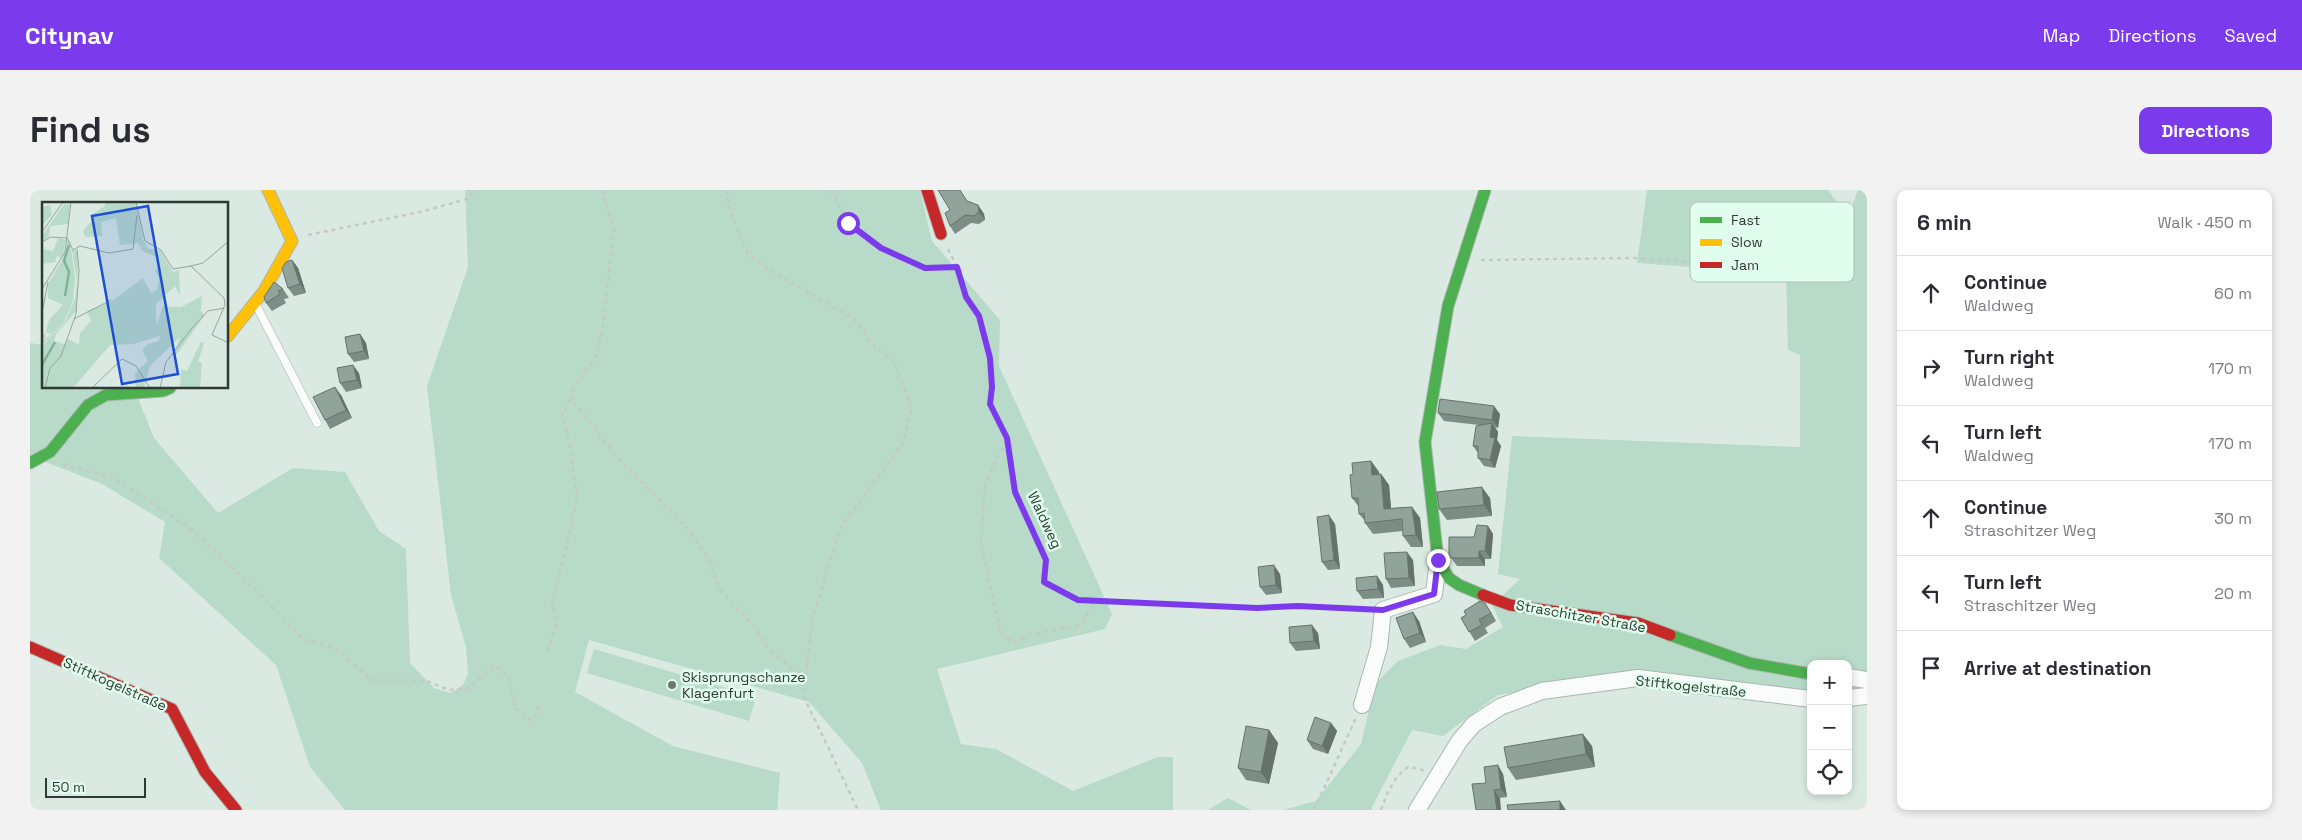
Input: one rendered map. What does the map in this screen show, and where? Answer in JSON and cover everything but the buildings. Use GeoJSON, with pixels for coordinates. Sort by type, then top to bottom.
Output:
{"type":"FeatureCollection","features":[{"type":"Feature","properties":{"kind":"street"},"geometry":{"type":"LineString","coordinates":[[229,335],[256,304],[278,271],[292,240],[268,190]]}},
{"type":"Feature","properties":{"kind":"street"},"geometry":{"type":"LineString","coordinates":[[927,190],[940,234]]}},
{"type":"Feature","properties":{"kind":"street","name":"Straschitzer Straße"},"geometry":{"type":"LineString","coordinates":[[1485,190],[1448,306],[1425,442],[1438,560],[1449,578],[1459,585],[1510,605],[1638,623],[1749,663],[1807,673]]}},
{"type":"Feature","properties":{"kind":"street"},"geometry":{"type":"LineString","coordinates":[[30,463],[50,452],[88,405],[106,395],[163,391],[168,389]]}},
{"type":"Feature","properties":{"kind":"street"},"geometry":{"type":"LineString","coordinates":[[1434,594],[1438,560]]}},
{"type":"Feature","properties":{"kind":"street"},"geometry":{"type":"LineString","coordinates":[[1362,705],[1379,647],[1383,610],[1459,585]]}},
{"type":"Feature","properties":{"kind":"street","name":"Stiftkogelstraße"},"geometry":{"type":"LineString","coordinates":[[30,646],[172,709],[205,772],[236,810]]}},
{"type":"Feature","properties":{"kind":"street","name":"Stiftkogelstraße"},"geometry":{"type":"LineString","coordinates":[[1417,810],[1460,740],[1474,724],[1500,707],[1542,691],[1638,678],[1807,699]]}},
{"type":"Feature","properties":{"kind":"street"},"geometry":{"type":"LineString","coordinates":[[1852,678],[1867,680]]}},
{"type":"Feature","properties":{"kind":"street"},"geometry":{"type":"LineString","coordinates":[[1852,698],[1867,696]]}},
{"type":"Feature","properties":{"kind":"lane"},"geometry":{"type":"LineString","coordinates":[[256,304],[317,423]]}},
{"type":"Feature","properties":{"kind":"path"},"geometry":{"type":"LineString","coordinates":[[292,240],[420,212],[467,199],[475,190]]}},
{"type":"Feature","properties":{"kind":"path"},"geometry":{"type":"LineString","coordinates":[[548,651],[556,623],[552,602],[577,498],[570,446],[562,415],[571,399],[574,387],[597,355],[602,332],[614,230],[602,190]]}},
{"type":"Feature","properties":{"kind":"path"},"geometry":{"type":"LineString","coordinates":[[726,190],[729,208],[747,253],[771,271],[854,319],[875,347],[894,362],[912,408],[902,445],[841,527],[812,619],[804,697],[858,810]]}},
{"type":"Feature","properties":{"kind":"path","name":"Waldweg"},"geometry":{"type":"LineString","coordinates":[[831,190],[848,223],[881,248],[925,268],[957,267],[966,297],[979,316],[990,358],[992,387],[990,404],[1007,438],[1015,492],[1046,560],[1044,582],[1078,600],[1191,606],[1257,608],[1298,606],[1383,610]]}},
{"type":"Feature","properties":{"kind":"path"},"geometry":{"type":"LineString","coordinates":[[1481,260],[1660,260],[1690,262]]}},
{"type":"Feature","properties":{"kind":"path"},"geometry":{"type":"LineString","coordinates":[[571,399],[618,458],[688,529],[709,559],[720,590],[756,628],[767,647],[805,678]]}},
{"type":"Feature","properties":{"kind":"path"},"geometry":{"type":"LineString","coordinates":[[1007,438],[986,484],[981,544],[1001,634],[1013,642],[1032,634],[1081,625],[1095,601]]}},
{"type":"Feature","properties":{"kind":"path"},"geometry":{"type":"LineString","coordinates":[[60,464],[116,479],[190,529],[261,595],[303,639],[338,650],[370,680],[427,681],[450,690],[469,688],[494,666],[501,668],[509,680],[516,708],[530,720],[537,715],[539,704]]}},
{"type":"Feature","properties":{"kind":"path"},"geometry":{"type":"LineString","coordinates":[[1314,810],[1362,705]]}},
{"type":"Feature","properties":{"kind":"path"},"geometry":{"type":"LineString","coordinates":[[1381,810],[1389,789],[1400,773],[1408,767],[1421,769],[1434,783]]}},
{"type":"Feature","properties":{"kind":"green space"},"geometry":{"type":"Polygon","coordinates":[[[465,190],[920,190],[932,241],[1000,320],[999,366],[1112,614],[1105,629],[937,669],[961,744],[996,749],[1073,791],[1158,757],[1173,757],[1173,810],[881,810],[862,763],[809,702],[589,640],[575,692],[673,746],[780,773],[777,810],[345,810],[310,767],[276,665],[159,558],[165,522],[102,484],[30,456],[30,343],[42,345],[42,389],[134,389],[154,438],[218,513],[293,468],[345,472],[379,531],[406,549],[410,663],[434,688],[451,693],[463,685],[468,674],[466,647],[451,595],[427,386],[468,267],[465,190]]]}},
{"type":"Feature","properties":{"kind":"green space"},"geometry":{"type":"Polygon","coordinates":[[[1647,190],[1828,190],[1837,202],[1690,202],[1690,267],[1637,263],[1647,190]]]}},
{"type":"Feature","properties":{"kind":"green space"},"geometry":{"type":"Polygon","coordinates":[[[1858,190],[1867,190],[1867,687],[1852,689],[1852,660],[1807,660],[1807,691],[1641,672],[1498,695],[1443,736],[1412,730],[1372,810],[1283,810],[1316,801],[1361,744],[1375,684],[1398,661],[1440,645],[1466,649],[1503,627],[1492,605],[1520,579],[1498,574],[1512,436],[1800,447],[1800,355],[1788,350],[1786,282],[1854,282],[1854,202],[1858,190]]]}},
{"type":"Feature","properties":{"kind":"green space","name":"Skisprungschanze Klagenfurt"},"geometry":{"type":"Polygon","coordinates":[[[594,649],[756,697],[749,721],[587,673],[594,649]]]}},
{"type":"Feature","properties":{"kind":"green space"},"geometry":{"type":"Polygon","coordinates":[[[1228,798],[1251,810],[1208,810],[1228,798]]]}},
{"type":"Feature","properties":{"kind":"traffic: fast"},"geometry":{"type":"LineString","coordinates":[[1483,595],[1459,585],[1449,578],[1438,560],[1425,442],[1448,306],[1485,190]]}},
{"type":"Feature","properties":{"kind":"traffic: fast"},"geometry":{"type":"LineString","coordinates":[[30,463],[50,452],[88,405],[106,395],[163,391],[168,389]]}},
{"type":"Feature","properties":{"kind":"traffic: fast"},"geometry":{"type":"LineString","coordinates":[[1670,635],[1749,663],[1807,673]]}},
{"type":"Feature","properties":{"kind":"traffic: slow"},"geometry":{"type":"LineString","coordinates":[[229,335],[264,291],[292,241],[268,190]]}},
{"type":"Feature","properties":{"kind":"traffic: jam"},"geometry":{"type":"LineString","coordinates":[[927,190],[941,234]]}},
{"type":"Feature","properties":{"kind":"traffic: jam"},"geometry":{"type":"LineString","coordinates":[[1483,595],[1510,605],[1638,623],[1670,635]]}},
{"type":"Feature","properties":{"kind":"traffic: jam"},"geometry":{"type":"LineString","coordinates":[[30,647],[172,709],[205,772],[236,810]]}},
{"type":"Feature","properties":{"kind":"place","name":"Skisprungschanze Klagenfurt"},"geometry":{"type":"Point","coordinates":[672,685]}},
{"type":"Feature","properties":{"kind":"route"},"geometry":{"type":"LineString","coordinates":[[848,223],[881,248],[925,268],[957,267],[966,297],[979,316],[990,358],[992,387],[990,404],[1007,438],[1015,492],[1046,560],[1044,582],[1078,600],[1181,606],[1257,608],[1298,606],[1383,610],[1434,594],[1438,560]]}}]}
